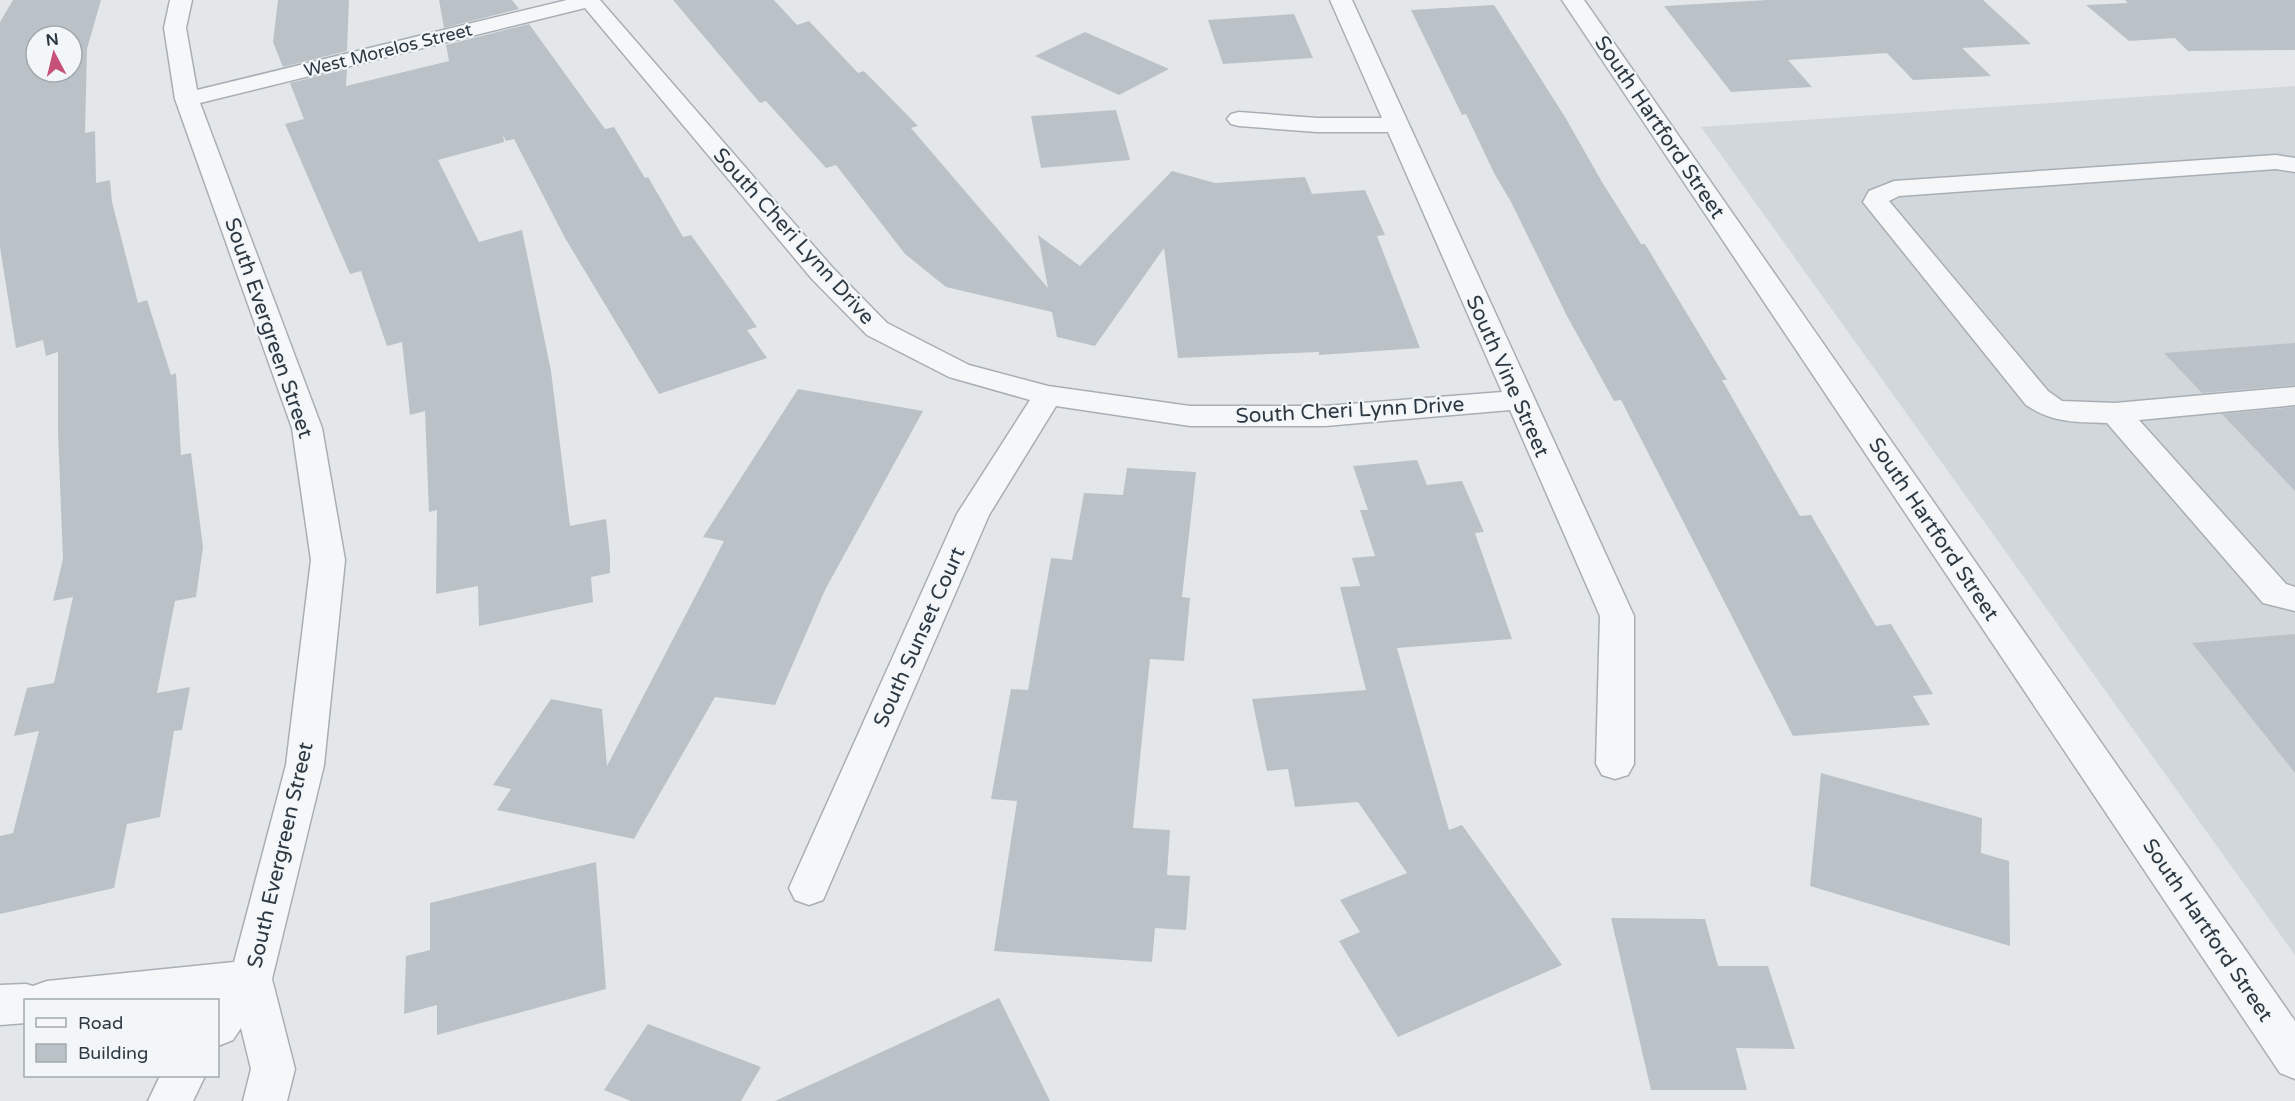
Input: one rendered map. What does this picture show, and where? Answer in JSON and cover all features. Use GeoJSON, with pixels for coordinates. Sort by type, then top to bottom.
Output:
{"type":"FeatureCollection","features":[{"type":"Feature","properties":{"kind":"street","name":"South Evergreen Street"},"geometry":{"type":"LineString","coordinates":[[181,0],[175,28],[187,99],[307,428],[328,560],[305,765],[251,979],[219,1025]]}},
{"type":"Feature","properties":{"kind":"street","name":"West Morelos Street"},"geometry":{"type":"LineString","coordinates":[[187,99],[589,0]]}},
{"type":"Feature","properties":{"kind":"street","name":"South Cheri Lynn Drive"},"geometry":{"type":"LineString","coordinates":[[589,0],[822,273],[877,329],[959,371],[1048,395],[1190,416],[1325,416],[1519,400]]}},
{"type":"Feature","properties":{"kind":"street","name":"South Vine Street"},"geometry":{"type":"LineString","coordinates":[[1341,0],[1617,616],[1615,764]]}},
{"type":"Feature","properties":{"kind":"street","name":"South Hartford Street"},"geometry":{"type":"LineString","coordinates":[[1573,0],[2295,1058]]}},
{"type":"Feature","properties":{"kind":"street"},"geometry":{"type":"LineString","coordinates":[[1239,119],[1317,125],[1397,125]]}},
{"type":"Feature","properties":{"kind":"street"},"geometry":{"type":"LineString","coordinates":[[2295,165],[2276,162],[1894,189],[1878,196],[1876,202],[2037,398],[2053,409],[2070,412],[2115,413],[2295,396]]}},
{"type":"Feature","properties":{"kind":"street","name":"South Sunset Court"},"geometry":{"type":"LineString","coordinates":[[809,888],[973,514],[1048,395]]}},
{"type":"Feature","properties":{"kind":"street"},"geometry":{"type":"LineString","coordinates":[[2115,413],[2275,594],[2295,599]]}},
{"type":"Feature","properties":{"kind":"street","name":"South Evergreen Street"},"geometry":{"type":"LineString","coordinates":[[251,979],[273,1069],[265,1101]]}},
{"type":"Feature","properties":{"kind":"street"},"geometry":{"type":"LineString","coordinates":[[57,999],[251,979]]}},
{"type":"Feature","properties":{"kind":"street"},"geometry":{"type":"LineString","coordinates":[[0,1005],[24,1003]]}},
{"type":"Feature","properties":{"kind":"street"},"geometry":{"type":"LineString","coordinates":[[170,1101],[182,1077]]}},
{"type":"Feature","properties":{"kind":"shaded area"},"geometry":{"type":"Polygon","coordinates":[[[2295,86],[2295,955],[1701,127],[2295,86]]]}},
{"type":"Feature","properties":{"kind":"building"},"geometry":{"type":"Polygon","coordinates":[[[13,0],[101,0],[87,49],[85,133],[95,131],[96,183],[110,180],[112,202],[138,303],[147,300],[171,375],[176,373],[181,455],[191,453],[203,547],[196,597],[175,601],[157,693],[190,687],[182,730],[174,731],[160,817],[127,824],[114,888],[0,914],[0,836],[13,833],[39,731],[14,736],[27,688],[54,683],[73,597],[53,601],[63,559],[58,433],[58,352],[46,356],[43,340],[16,348],[0,247],[0,22],[13,0]]]}},
{"type":"Feature","properties":{"kind":"building"},"geometry":{"type":"Polygon","coordinates":[[[278,0],[349,0],[347,51],[283,67],[273,42],[278,0]]]}},
{"type":"Feature","properties":{"kind":"building"},"geometry":{"type":"Polygon","coordinates":[[[439,0],[512,0],[519,9],[444,28],[439,0]]]}},
{"type":"Feature","properties":{"kind":"building"},"geometry":{"type":"Polygon","coordinates":[[[673,0],[774,0],[797,25],[809,21],[858,73],[864,71],[918,126],[911,128],[1048,288],[1038,235],[1080,266],[1172,171],[1215,183],[1305,177],[1312,194],[1365,190],[1385,235],[1377,236],[1420,348],[1319,355],[1319,352],[1178,358],[1164,248],[1095,346],[1057,337],[1052,312],[946,287],[905,254],[836,165],[826,168],[766,101],[760,103],[673,0]]]}},
{"type":"Feature","properties":{"kind":"building"},"geometry":{"type":"Polygon","coordinates":[[[1767,0],[1983,0],[2031,44],[1962,48],[1991,76],[1913,80],[1887,53],[1788,60],[1812,87],[1731,92],[1664,6],[1767,0]]]}},
{"type":"Feature","properties":{"kind":"building"},"geometry":{"type":"Polygon","coordinates":[[[2125,0],[2295,0],[2295,50],[2188,51],[2175,38],[2129,41],[2086,5],[2128,3],[2125,0]]]}},
{"type":"Feature","properties":{"kind":"building"},"geometry":{"type":"Polygon","coordinates":[[[1494,5],[1641,244],[1645,244],[1727,380],[1722,380],[1800,516],[1811,515],[1876,626],[1891,624],[1933,694],[1913,696],[1930,725],[1793,736],[1621,400],[1614,401],[1567,316],[1466,114],[1462,115],[1411,10],[1494,5]]]}},
{"type":"Feature","properties":{"kind":"building"},"geometry":{"type":"Polygon","coordinates":[[[1294,14],[1313,58],[1223,64],[1208,20],[1294,14]]]}},
{"type":"Feature","properties":{"kind":"building"},"geometry":{"type":"Polygon","coordinates":[[[529,24],[605,129],[614,127],[645,178],[648,177],[683,237],[691,235],[757,327],[747,330],[767,358],[659,394],[565,238],[514,139],[506,141],[503,135],[504,142],[438,160],[479,242],[522,230],[551,371],[570,526],[606,519],[610,557],[610,573],[591,577],[593,602],[479,626],[478,586],[436,594],[437,510],[429,512],[425,411],[410,415],[402,342],[387,346],[361,271],[350,274],[285,124],[304,119],[290,83],[347,69],[346,86],[449,61],[446,45],[529,24]]]}},
{"type":"Feature","properties":{"kind":"building"},"geometry":{"type":"Polygon","coordinates":[[[1085,32],[1169,69],[1119,95],[1035,56],[1085,32]]]}},
{"type":"Feature","properties":{"kind":"building"},"geometry":{"type":"Polygon","coordinates":[[[1116,110],[1130,160],[1041,168],[1031,116],[1116,110]]]}},
{"type":"Feature","properties":{"kind":"building"},"geometry":{"type":"Polygon","coordinates":[[[2295,343],[2295,385],[2202,393],[2164,353],[2295,343]]]}},
{"type":"Feature","properties":{"kind":"building"},"geometry":{"type":"Polygon","coordinates":[[[798,389],[923,411],[825,590],[775,705],[715,697],[634,839],[497,810],[511,789],[493,785],[551,699],[602,709],[607,766],[724,541],[703,537],[798,389]]]}},
{"type":"Feature","properties":{"kind":"building"},"geometry":{"type":"Polygon","coordinates":[[[2295,407],[2295,491],[2222,414],[2295,407]]]}},
{"type":"Feature","properties":{"kind":"building"},"geometry":{"type":"Polygon","coordinates":[[[1417,460],[1427,485],[1462,481],[1484,532],[1475,533],[1512,639],[1397,648],[1449,830],[1462,825],[1562,965],[1398,1037],[1339,941],[1360,932],[1340,900],[1407,873],[1358,802],[1295,807],[1288,769],[1267,771],[1252,699],[1366,690],[1340,587],[1360,586],[1352,558],[1375,556],[1360,510],[1368,510],[1353,466],[1417,460]]]}},
{"type":"Feature","properties":{"kind":"building"},"geometry":{"type":"Polygon","coordinates":[[[1127,468],[1196,472],[1182,597],[1190,598],[1184,661],[1150,659],[1133,828],[1170,830],[1167,875],[1190,876],[1186,930],[1155,928],[1152,962],[994,951],[1017,801],[991,799],[1011,689],[1028,690],[1051,558],[1072,560],[1084,493],[1123,495],[1127,468]]]}},
{"type":"Feature","properties":{"kind":"building"},"geometry":{"type":"Polygon","coordinates":[[[2295,634],[2295,773],[2192,643],[2295,634]]]}},
{"type":"Feature","properties":{"kind":"building"},"geometry":{"type":"Polygon","coordinates":[[[1821,773],[1982,818],[1981,853],[2009,861],[2010,946],[1810,886],[1821,773]]]}},
{"type":"Feature","properties":{"kind":"building"},"geometry":{"type":"Polygon","coordinates":[[[596,862],[606,989],[437,1035],[437,1005],[404,1014],[406,956],[430,950],[430,903],[596,862]]]}},
{"type":"Feature","properties":{"kind":"building"},"geometry":{"type":"Polygon","coordinates":[[[1611,918],[1705,919],[1718,966],[1768,966],[1795,1049],[1736,1048],[1747,1090],[1651,1090],[1611,918]]]}},
{"type":"Feature","properties":{"kind":"building"},"geometry":{"type":"Polygon","coordinates":[[[999,998],[1050,1101],[775,1101],[999,998]]]}},
{"type":"Feature","properties":{"kind":"building"},"geometry":{"type":"Polygon","coordinates":[[[648,1024],[761,1067],[741,1101],[631,1101],[604,1090],[648,1024]]]}}]}
